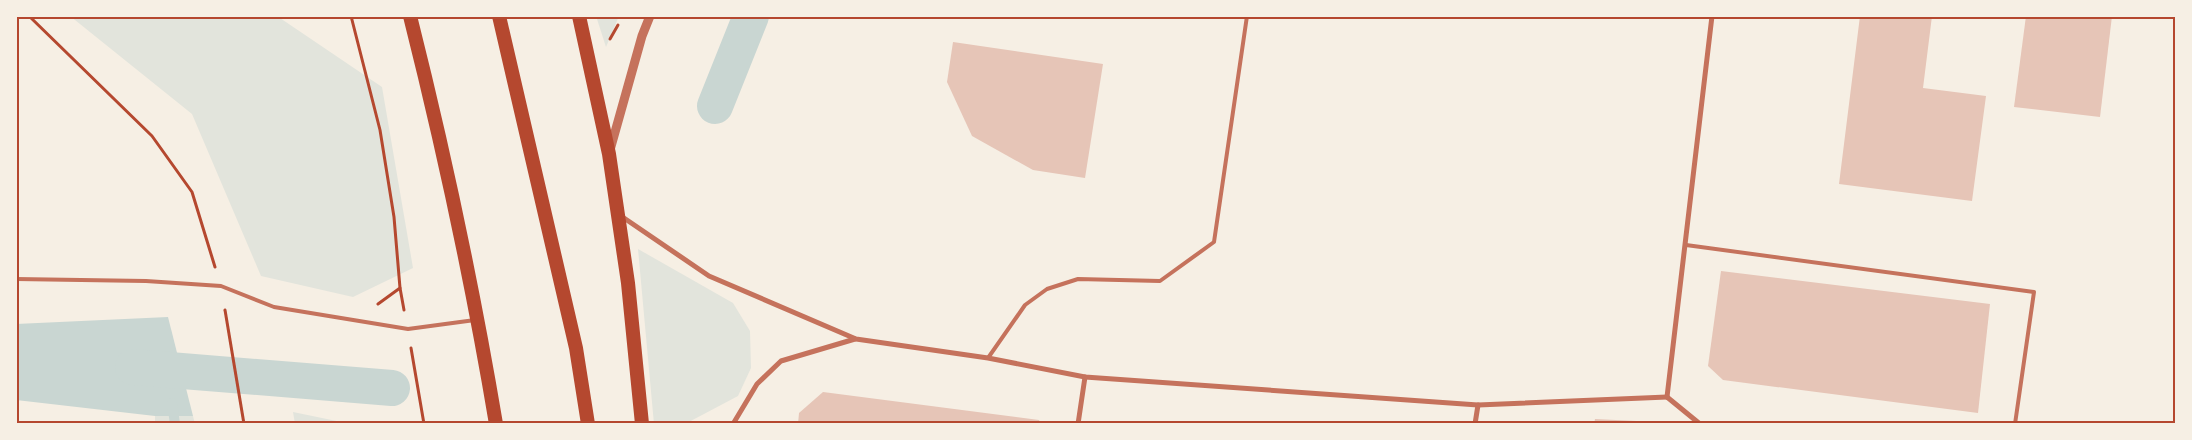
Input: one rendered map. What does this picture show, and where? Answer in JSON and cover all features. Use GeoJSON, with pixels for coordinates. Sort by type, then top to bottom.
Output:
{"type":"FeatureCollection","features":[{"type":"Feature","properties":{"kind":"highway"},"geometry":{"type":"LineString","coordinates":[[410,16],[435,116],[479,319],[496,424]]}},
{"type":"Feature","properties":{"kind":"highway"},"geometry":{"type":"LineString","coordinates":[[499,16],[576,348],[588,424]]}},
{"type":"Feature","properties":{"kind":"highway"},"geometry":{"type":"LineString","coordinates":[[579,16],[609,154],[616,212],[628,283],[642,424]]}},
{"type":"Feature","properties":{"kind":"street"},"geometry":{"type":"LineString","coordinates":[[609,154],[642,36],[650,16]]}},
{"type":"Feature","properties":{"kind":"street"},"geometry":{"type":"LineString","coordinates":[[1667,397],[1712,16]]}},
{"type":"Feature","properties":{"kind":"street"},"geometry":{"type":"LineString","coordinates":[[616,212],[709,276],[856,339],[988,358],[1084,377],[1478,405],[1667,397],[1700,424]]}},
{"type":"Feature","properties":{"kind":"street"},"geometry":{"type":"LineString","coordinates":[[733,424],[757,384],[781,361],[856,339]]}},
{"type":"Feature","properties":{"kind":"street"},"geometry":{"type":"LineString","coordinates":[[1078,424],[1084,377]]}},
{"type":"Feature","properties":{"kind":"street"},"geometry":{"type":"LineString","coordinates":[[1475,424],[1478,405]]}},
{"type":"Feature","properties":{"kind":"lane"},"geometry":{"type":"LineString","coordinates":[[988,358],[1025,305],[1047,289],[1078,279],[1160,281],[1214,242],[1247,16]]}},
{"type":"Feature","properties":{"kind":"lane"},"geometry":{"type":"LineString","coordinates":[[1686,245],[2034,292],[2015,424]]}},
{"type":"Feature","properties":{"kind":"lane"},"geometry":{"type":"LineString","coordinates":[[16,279],[146,281],[221,286],[274,307],[408,330],[479,319]]}},
{"type":"Feature","properties":{"kind":"path"},"geometry":{"type":"LineString","coordinates":[[29,16],[152,136],[192,192],[221,286],[244,424]]}},
{"type":"Feature","properties":{"kind":"path"},"geometry":{"type":"LineString","coordinates":[[351,16],[380,130],[394,217],[400,288],[371,310]]}},
{"type":"Feature","properties":{"kind":"path"},"geometry":{"type":"LineString","coordinates":[[408,330],[424,424]]}},
{"type":"Feature","properties":{"kind":"shaded area"},"geometry":{"type":"Polygon","coordinates":[[[70,16],[277,16],[382,87],[413,268],[353,297],[261,276],[192,114],[70,16]]]}},
{"type":"Feature","properties":{"kind":"shaded area"},"geometry":{"type":"Polygon","coordinates":[[[596,16],[619,16],[606,47],[596,16]]]}},
{"type":"Feature","properties":{"kind":"shaded area"},"geometry":{"type":"Polygon","coordinates":[[[638,249],[733,303],[750,331],[751,368],[738,396],[685,424],[654,424],[638,249]]]}},
{"type":"Feature","properties":{"kind":"shaded area"},"geometry":{"type":"Polygon","coordinates":[[[168,317],[193,416],[155,416],[16,400],[16,324],[168,317]]]}},
{"type":"Feature","properties":{"kind":"shaded area"},"geometry":{"type":"Polygon","coordinates":[[[293,412],[351,424],[295,424],[293,412]]]}},
{"type":"Feature","properties":{"kind":"shaded area"},"geometry":{"type":"Polygon","coordinates":[[[155,416],[193,416],[195,424],[155,424],[155,416]]]}},
{"type":"Feature","properties":{"kind":"building"},"geometry":{"type":"Polygon","coordinates":[[[1860,16],[1932,16],[1923,88],[1986,96],[1972,201],[1839,184],[1860,16]]]}},
{"type":"Feature","properties":{"kind":"building"},"geometry":{"type":"Polygon","coordinates":[[[2026,16],[2112,16],[2100,117],[2014,107],[2026,16]]]}},
{"type":"Feature","properties":{"kind":"building"},"geometry":{"type":"Polygon","coordinates":[[[953,42],[1103,64],[1085,178],[1033,170],[972,136],[947,82],[953,42]]]}},
{"type":"Feature","properties":{"kind":"building"},"geometry":{"type":"Polygon","coordinates":[[[1721,271],[1990,304],[1978,413],[1723,380],[1708,366],[1721,271]]]}},
{"type":"Feature","properties":{"kind":"building"},"geometry":{"type":"Polygon","coordinates":[[[823,392],[1039,420],[1041,424],[798,424],[799,413],[823,392]]]}},
{"type":"Feature","properties":{"kind":"building"},"geometry":{"type":"Polygon","coordinates":[[[1595,419],[1657,422],[1657,424],[1594,424],[1595,419]]]}},
{"type":"Feature","properties":{"kind":"waterway"},"geometry":{"type":"LineString","coordinates":[[715,106],[751,16]]}},
{"type":"Feature","properties":{"kind":"waterway"},"geometry":{"type":"LineString","coordinates":[[133,367],[392,388]]}},
{"type":"Feature","properties":{"kind":"waterway"},"geometry":{"type":"LineString","coordinates":[[172,403],[175,424]]}}]}
